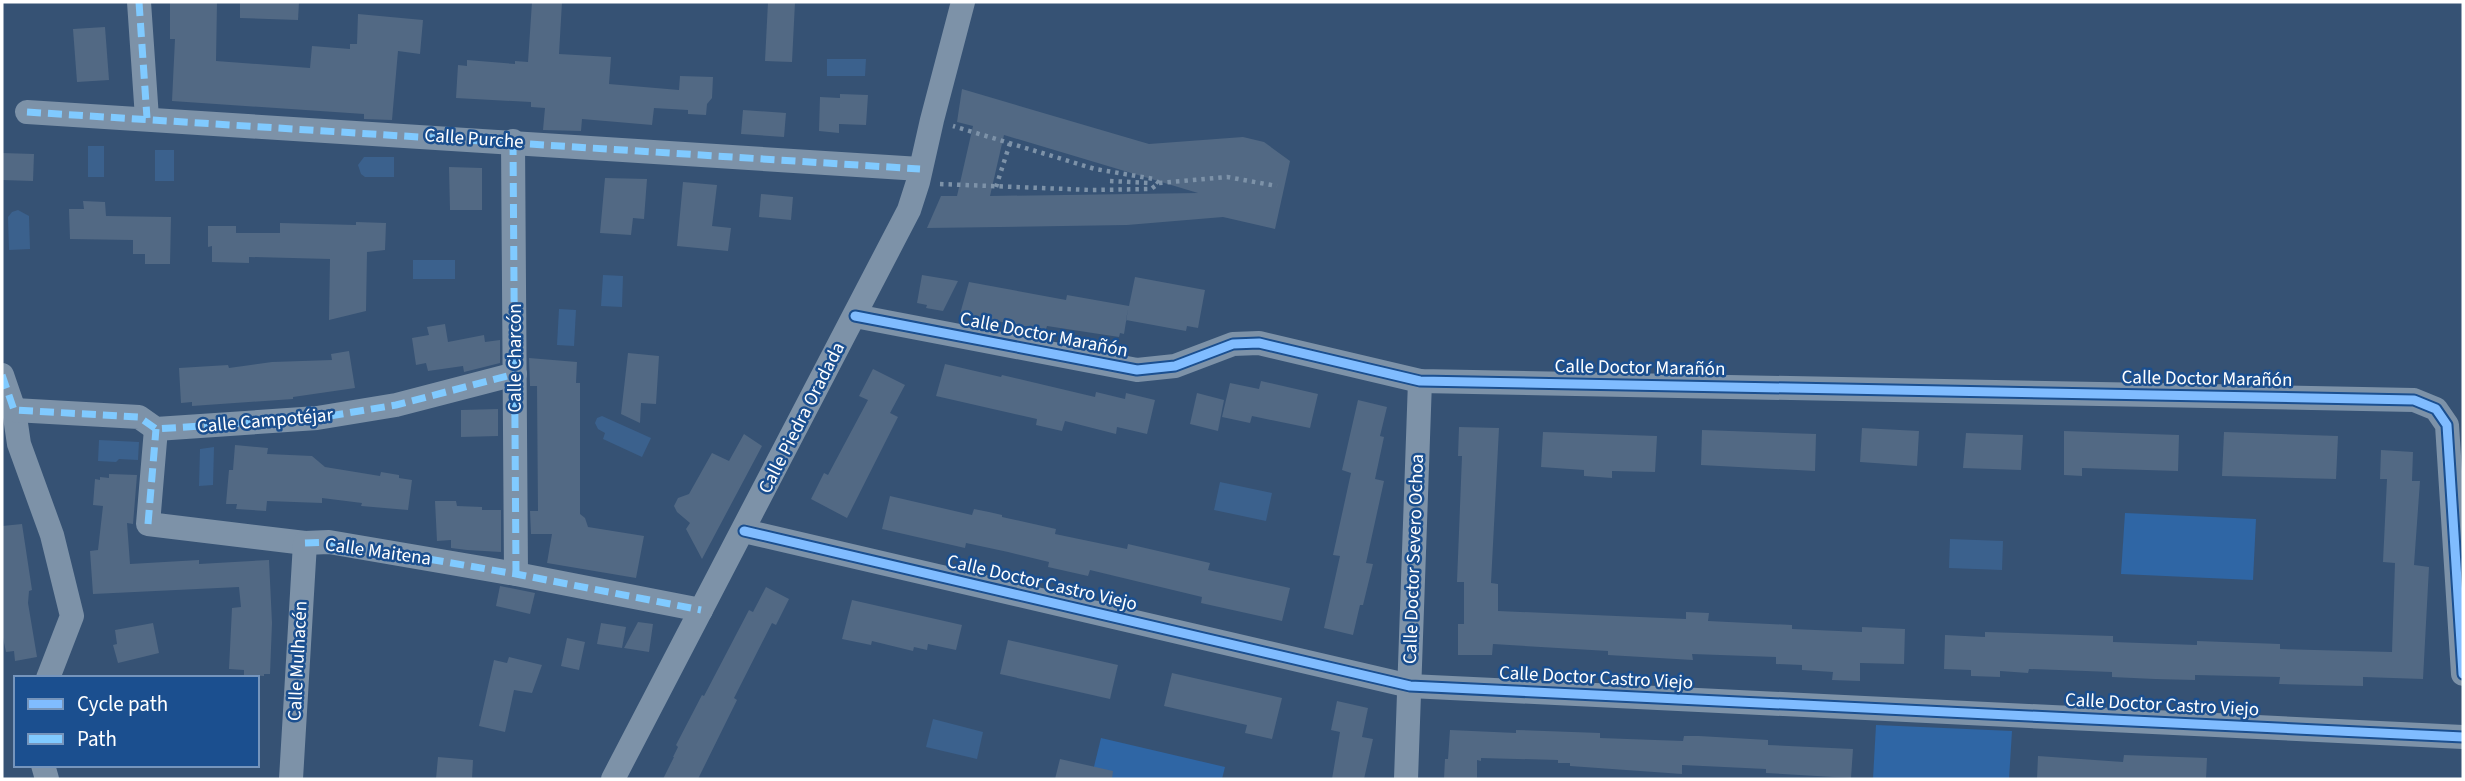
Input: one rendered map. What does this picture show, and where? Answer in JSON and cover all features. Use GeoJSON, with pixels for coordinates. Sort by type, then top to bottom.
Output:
{"type":"FeatureCollection","features":[{"type":"Feature","properties":{"kind":"street"},"geometry":{"type":"LineString","coordinates":[[139,2],[147,118]]}},
{"type":"Feature","properties":{"kind":"street","name":"Calle Piedra Oradada"},"geometry":{"type":"LineString","coordinates":[[613,779],[909,210],[963,2]]}},
{"type":"Feature","properties":{"kind":"street","name":"Calle Purche"},"geometry":{"type":"LineString","coordinates":[[27,112],[513,141],[919,175]]}},
{"type":"Feature","properties":{"kind":"street","name":"Calle Charcón"},"geometry":{"type":"LineString","coordinates":[[513,141],[516,574]]}},
{"type":"Feature","properties":{"kind":"street","name":"Calle Doctor Marañón"},"geometry":{"type":"LineString","coordinates":[[855,316],[1137,370],[1175,366],[1233,344],[1259,343],[1420,381],[2414,400],[2436,409],[2446,425],[2463,674]]}},
{"type":"Feature","properties":{"kind":"street","name":"Calle Campotéjar"},"geometry":{"type":"LineString","coordinates":[[14,410],[139,417],[156,429],[317,418],[396,405],[515,374]]}},
{"type":"Feature","properties":{"kind":"street"},"geometry":{"type":"LineString","coordinates":[[2,375],[14,410],[10,443],[52,535],[72,616],[49,676]]}},
{"type":"Feature","properties":{"kind":"street","name":"Calle Doctor Severo Ochoa"},"geometry":{"type":"LineString","coordinates":[[1406,779],[1420,381]]}},
{"type":"Feature","properties":{"kind":"street","name":"Calle Maitena"},"geometry":{"type":"LineString","coordinates":[[156,429],[148,524],[305,543],[328,542],[516,574],[701,610]]}},
{"type":"Feature","properties":{"kind":"street","name":"Calle Doctor Castro Viejo"},"geometry":{"type":"LineString","coordinates":[[744,531],[1410,686],[2463,737]]}},
{"type":"Feature","properties":{"kind":"street","name":"Calle Mulhacén"},"geometry":{"type":"LineString","coordinates":[[291,779],[305,543]]}},
{"type":"Feature","properties":{"kind":"path"},"geometry":{"type":"LineString","coordinates":[[932,120],[1095,169],[1154,179],[1159,183]]}},
{"type":"Feature","properties":{"kind":"path"},"geometry":{"type":"LineString","coordinates":[[996,187],[1010,143]]}},
{"type":"Feature","properties":{"kind":"path"},"geometry":{"type":"LineString","coordinates":[[1109,190],[1112,172]]}},
{"type":"Feature","properties":{"kind":"path"},"geometry":{"type":"LineString","coordinates":[[919,175],[996,187],[1152,189],[1159,183],[1227,177],[1277,186]]}},
{"type":"Feature","properties":{"kind":"path"},"geometry":{"type":"LineString","coordinates":[[1110,181],[1149,183]]}},
{"type":"Feature","properties":{"kind":"shaded area"},"geometry":{"type":"Polygon","coordinates":[[[827,59],[866,59],[865,76],[827,76],[827,59]]]}},
{"type":"Feature","properties":{"kind":"shaded area"},"geometry":{"type":"Polygon","coordinates":[[[88,146],[104,146],[104,177],[88,177],[88,146]]]}},
{"type":"Feature","properties":{"kind":"shaded area"},"geometry":{"type":"Polygon","coordinates":[[[155,150],[174,150],[174,181],[155,181],[155,150]]]}},
{"type":"Feature","properties":{"kind":"shaded area"},"geometry":{"type":"Polygon","coordinates":[[[364,157],[394,157],[394,177],[365,177],[358,165],[364,157]]]}},
{"type":"Feature","properties":{"kind":"shaded area"},"geometry":{"type":"Polygon","coordinates":[[[18,210],[29,216],[30,249],[9,250],[8,217],[18,210]]]}},
{"type":"Feature","properties":{"kind":"shaded area"},"geometry":{"type":"Polygon","coordinates":[[[413,260],[455,260],[455,279],[413,279],[413,260]]]}},
{"type":"Feature","properties":{"kind":"shaded area"},"geometry":{"type":"Polygon","coordinates":[[[603,275],[623,276],[622,307],[601,306],[603,275]]]}},
{"type":"Feature","properties":{"kind":"shaded area"},"geometry":{"type":"Polygon","coordinates":[[[559,309],[576,310],[574,346],[557,345],[559,309]]]}},
{"type":"Feature","properties":{"kind":"shaded area"},"geometry":{"type":"Polygon","coordinates":[[[602,416],[651,438],[642,457],[603,439],[605,433],[598,429],[595,423],[597,418],[602,416]]]}},
{"type":"Feature","properties":{"kind":"shaded area"},"geometry":{"type":"Polygon","coordinates":[[[99,440],[139,442],[138,460],[98,461],[99,440]]]}},
{"type":"Feature","properties":{"kind":"shaded area"},"geometry":{"type":"Polygon","coordinates":[[[214,447],[213,485],[199,486],[200,449],[214,447]]]}},
{"type":"Feature","properties":{"kind":"shaded area"},"geometry":{"type":"Polygon","coordinates":[[[1220,482],[1272,493],[1266,521],[1214,510],[1220,482]]]}},
{"type":"Feature","properties":{"kind":"shaded area"},"geometry":{"type":"Polygon","coordinates":[[[2125,513],[2256,519],[2253,580],[2121,574],[2125,513]]]}},
{"type":"Feature","properties":{"kind":"shaded area"},"geometry":{"type":"Polygon","coordinates":[[[1950,539],[2003,541],[2002,570],[1949,568],[1950,539]]]}},
{"type":"Feature","properties":{"kind":"shaded area"},"geometry":{"type":"Polygon","coordinates":[[[933,719],[983,732],[977,759],[926,747],[933,719]]]}},
{"type":"Feature","properties":{"kind":"shaded area"},"geometry":{"type":"Polygon","coordinates":[[[1876,725],[2012,731],[2009,779],[1873,779],[1876,725]]]}},
{"type":"Feature","properties":{"kind":"shaded area"},"geometry":{"type":"Polygon","coordinates":[[[1101,738],[1225,767],[1222,779],[1091,779],[1101,738]]]}},
{"type":"Feature","properties":{"kind":"building"},"geometry":{"type":"Polygon","coordinates":[[[170,2],[217,2],[216,61],[310,68],[312,46],[350,49],[350,44],[357,44],[358,14],[423,20],[420,54],[398,51],[392,120],[364,119],[364,114],[172,101],[175,39],[170,39],[170,2]]]}},
{"type":"Feature","properties":{"kind":"building"},"geometry":{"type":"Polygon","coordinates":[[[240,2],[299,2],[298,20],[240,18],[240,2]]]}},
{"type":"Feature","properties":{"kind":"building"},"geometry":{"type":"Polygon","coordinates":[[[532,2],[562,2],[559,54],[611,57],[609,84],[679,90],[680,76],[713,77],[712,98],[707,104],[706,115],[688,114],[688,110],[654,108],[652,125],[582,119],[581,131],[543,130],[545,108],[531,107],[531,102],[456,98],[458,65],[467,66],[467,60],[515,64],[515,61],[528,62],[532,2]]]}},
{"type":"Feature","properties":{"kind":"building"},"geometry":{"type":"Polygon","coordinates":[[[768,2],[795,2],[792,62],[765,61],[768,2]]]}},
{"type":"Feature","properties":{"kind":"building"},"geometry":{"type":"Polygon","coordinates":[[[105,27],[109,80],[77,82],[73,29],[105,27]]]}},
{"type":"Feature","properties":{"kind":"building"},"geometry":{"type":"Polygon","coordinates":[[[962,89],[1149,144],[1243,137],[1264,142],[1290,161],[1275,229],[1223,217],[1127,225],[927,228],[941,196],[957,196],[973,126],[957,122],[962,89]],[[1004,135],[990,196],[1198,193],[1004,135]]]}},
{"type":"Feature","properties":{"kind":"building"},"geometry":{"type":"Polygon","coordinates":[[[840,94],[868,95],[866,125],[839,124],[839,133],[819,131],[820,97],[840,98],[840,94]]]}},
{"type":"Feature","properties":{"kind":"building"},"geometry":{"type":"Polygon","coordinates":[[[743,110],[786,113],[784,137],[741,134],[743,110]]]}},
{"type":"Feature","properties":{"kind":"building"},"geometry":{"type":"Polygon","coordinates":[[[2,153],[34,154],[33,181],[2,180],[2,153]]]}},
{"type":"Feature","properties":{"kind":"building"},"geometry":{"type":"Polygon","coordinates":[[[449,167],[482,168],[482,210],[450,210],[449,167]]]}},
{"type":"Feature","properties":{"kind":"building"},"geometry":{"type":"Polygon","coordinates":[[[605,178],[647,179],[644,219],[633,218],[631,235],[600,233],[605,178]]]}},
{"type":"Feature","properties":{"kind":"building"},"geometry":{"type":"Polygon","coordinates":[[[683,182],[717,185],[712,226],[731,228],[728,251],[677,246],[683,182]]]}},
{"type":"Feature","properties":{"kind":"building"},"geometry":{"type":"Polygon","coordinates":[[[761,194],[793,197],[791,220],[759,217],[761,194]]]}},
{"type":"Feature","properties":{"kind":"building"},"geometry":{"type":"Polygon","coordinates":[[[83,201],[105,202],[106,216],[171,217],[170,264],[145,264],[145,254],[133,254],[133,240],[70,239],[69,209],[84,209],[83,201]]]}},
{"type":"Feature","properties":{"kind":"building"},"geometry":{"type":"Polygon","coordinates":[[[356,222],[386,223],[385,250],[367,252],[366,311],[329,320],[330,259],[249,257],[249,263],[212,262],[212,246],[208,247],[208,226],[236,226],[236,233],[280,233],[280,223],[356,225],[356,222]]]}},
{"type":"Feature","properties":{"kind":"building"},"geometry":{"type":"Polygon","coordinates":[[[922,275],[958,281],[943,311],[926,308],[927,305],[917,303],[922,275]]]}},
{"type":"Feature","properties":{"kind":"building"},"geometry":{"type":"Polygon","coordinates":[[[1135,277],[1205,290],[1198,328],[1187,326],[1186,331],[1126,320],[1124,334],[1120,333],[1119,337],[1047,326],[1046,329],[1024,326],[960,314],[969,282],[1066,300],[1067,295],[1129,306],[1135,277]]]}},
{"type":"Feature","properties":{"kind":"building"},"geometry":{"type":"Polygon","coordinates":[[[445,324],[448,342],[484,335],[485,342],[500,340],[500,363],[464,372],[463,366],[428,371],[426,363],[416,365],[412,338],[429,335],[427,327],[445,324]]]}},
{"type":"Feature","properties":{"kind":"building"},"geometry":{"type":"Polygon","coordinates":[[[349,351],[355,388],[293,399],[192,406],[192,402],[181,403],[179,368],[228,365],[229,368],[272,362],[332,360],[331,354],[349,351]]]}},
{"type":"Feature","properties":{"kind":"building"},"geometry":{"type":"Polygon","coordinates":[[[628,353],[659,356],[656,404],[641,403],[640,423],[621,414],[628,353]]]}},
{"type":"Feature","properties":{"kind":"building"},"geometry":{"type":"Polygon","coordinates":[[[529,358],[577,362],[576,383],[580,383],[580,514],[585,518],[588,527],[644,536],[636,578],[547,563],[552,534],[531,534],[530,511],[538,511],[537,386],[530,386],[529,358]]]}},
{"type":"Feature","properties":{"kind":"building"},"geometry":{"type":"Polygon","coordinates":[[[945,364],[1095,397],[1096,392],[1125,399],[1126,393],[1155,400],[1147,434],[1117,427],[1116,434],[1065,421],[1062,431],[1036,425],[1037,419],[936,396],[945,364]]]}},
{"type":"Feature","properties":{"kind":"building"},"geometry":{"type":"Polygon","coordinates":[[[873,369],[905,385],[890,413],[898,417],[847,518],[811,499],[824,473],[828,475],[868,400],[859,396],[873,369]]]}},
{"type":"Feature","properties":{"kind":"building"},"geometry":{"type":"Polygon","coordinates":[[[1261,381],[1318,394],[1310,428],[1252,416],[1250,423],[1222,417],[1230,383],[1259,389],[1261,381]]]}},
{"type":"Feature","properties":{"kind":"building"},"geometry":{"type":"Polygon","coordinates":[[[1197,393],[1224,400],[1218,431],[1190,424],[1197,393]]]}},
{"type":"Feature","properties":{"kind":"building"},"geometry":{"type":"Polygon","coordinates":[[[1358,400],[1387,407],[1380,436],[1384,437],[1375,479],[1384,481],[1366,563],[1373,564],[1353,635],[1324,628],[1340,556],[1333,555],[1351,473],[1342,470],[1358,400]]]}},
{"type":"Feature","properties":{"kind":"building"},"geometry":{"type":"Polygon","coordinates":[[[498,409],[498,436],[461,437],[461,410],[498,409]]]}},
{"type":"Feature","properties":{"kind":"building"},"geometry":{"type":"Polygon","coordinates":[[[1459,427],[1499,428],[1491,583],[1498,584],[1498,611],[1686,619],[1686,612],[1709,613],[1708,621],[1792,625],[1792,629],[1862,632],[1862,627],[1905,629],[1904,664],[1860,663],[1860,681],[1832,680],[1833,672],[1802,670],[1802,665],[1776,664],[1776,657],[1692,654],[1693,660],[1608,655],[1608,651],[1493,644],[1492,655],[1458,655],[1458,624],[1464,624],[1464,582],[1457,582],[1462,456],[1458,456],[1459,427]]]}},
{"type":"Feature","properties":{"kind":"building"},"geometry":{"type":"Polygon","coordinates":[[[1862,428],[1919,431],[1917,466],[1860,462],[1862,428]]]}},
{"type":"Feature","properties":{"kind":"building"},"geometry":{"type":"Polygon","coordinates":[[[1702,430],[1816,434],[1815,471],[1701,465],[1702,430]]]}},
{"type":"Feature","properties":{"kind":"building"},"geometry":{"type":"Polygon","coordinates":[[[2064,431],[2179,435],[2178,471],[2082,468],[2082,476],[2064,475],[2064,431]]]}},
{"type":"Feature","properties":{"kind":"building"},"geometry":{"type":"Polygon","coordinates":[[[1543,432],[1657,436],[1655,472],[1612,471],[1612,478],[1584,476],[1584,470],[1541,467],[1543,432]]]}},
{"type":"Feature","properties":{"kind":"building"},"geometry":{"type":"Polygon","coordinates":[[[2224,432],[2338,436],[2336,479],[2222,476],[2224,432]]]}},
{"type":"Feature","properties":{"kind":"building"},"geometry":{"type":"Polygon","coordinates":[[[1966,433],[2023,435],[2021,470],[1963,468],[1966,433]]]}},
{"type":"Feature","properties":{"kind":"building"},"geometry":{"type":"Polygon","coordinates":[[[744,434],[762,446],[702,559],[686,529],[690,523],[674,506],[678,498],[689,494],[712,453],[729,461],[744,434]]]}},
{"type":"Feature","properties":{"kind":"building"},"geometry":{"type":"Polygon","coordinates":[[[235,445],[268,448],[267,454],[312,456],[325,467],[380,476],[381,472],[399,475],[399,478],[412,480],[408,510],[361,506],[362,503],[322,498],[322,503],[267,501],[266,511],[236,509],[237,504],[226,504],[229,470],[233,470],[235,445]]]}},
{"type":"Feature","properties":{"kind":"building"},"geometry":{"type":"Polygon","coordinates":[[[2381,450],[2413,452],[2412,481],[2420,481],[2414,565],[2429,567],[2423,679],[2363,677],[2363,686],[2279,684],[2280,677],[2195,675],[2195,680],[2155,679],[2112,677],[2112,672],[2029,669],[2028,673],[2000,671],[2000,677],[1971,676],[1971,670],[1944,669],[1945,635],[1985,637],[1985,632],[2113,636],[2113,642],[2197,645],[2197,641],[2280,644],[2280,649],[2392,652],[2395,563],[2383,562],[2387,479],[2380,479],[2381,450]]]}},
{"type":"Feature","properties":{"kind":"building"},"geometry":{"type":"Polygon","coordinates":[[[109,474],[137,475],[133,524],[127,523],[130,564],[269,560],[272,623],[270,674],[244,675],[244,670],[229,669],[232,608],[241,607],[239,587],[93,594],[90,551],[98,550],[103,506],[93,505],[95,479],[109,478],[109,474]]]}},
{"type":"Feature","properties":{"kind":"building"},"geometry":{"type":"Polygon","coordinates":[[[890,496],[972,515],[974,509],[989,512],[1056,529],[1055,534],[1127,549],[1128,544],[1210,563],[1208,570],[1290,588],[1282,621],[1201,603],[1202,597],[1090,570],[1088,576],[1048,567],[1049,562],[1008,552],[966,543],[965,548],[882,529],[890,496]]]}},
{"type":"Feature","properties":{"kind":"building"},"geometry":{"type":"Polygon","coordinates":[[[435,501],[456,501],[457,506],[501,510],[501,552],[451,548],[451,540],[437,541],[435,501]]]}},
{"type":"Feature","properties":{"kind":"building"},"geometry":{"type":"Polygon","coordinates":[[[22,524],[32,590],[29,591],[28,603],[37,657],[15,661],[14,651],[6,652],[2,633],[2,526],[22,524]]]}},
{"type":"Feature","properties":{"kind":"building"},"geometry":{"type":"Polygon","coordinates":[[[500,586],[535,593],[530,614],[496,606],[500,586]]]}},
{"type":"Feature","properties":{"kind":"building"},"geometry":{"type":"Polygon","coordinates":[[[766,587],[789,599],[776,625],[772,623],[734,698],[737,700],[698,779],[663,779],[678,747],[676,745],[702,695],[704,696],[749,610],[753,612],[766,587]]]}},
{"type":"Feature","properties":{"kind":"building"},"geometry":{"type":"Polygon","coordinates":[[[852,600],[962,625],[956,650],[928,644],[927,650],[914,647],[913,651],[872,641],[871,645],[842,639],[852,600]]]}},
{"type":"Feature","properties":{"kind":"building"},"geometry":{"type":"Polygon","coordinates":[[[638,622],[653,624],[649,652],[624,648],[638,622]]]}},
{"type":"Feature","properties":{"kind":"building"},"geometry":{"type":"Polygon","coordinates":[[[153,623],[159,653],[118,663],[113,645],[117,644],[115,630],[153,623]]]}},
{"type":"Feature","properties":{"kind":"building"},"geometry":{"type":"Polygon","coordinates":[[[601,623],[626,627],[622,648],[597,644],[601,623]]]}},
{"type":"Feature","properties":{"kind":"building"},"geometry":{"type":"Polygon","coordinates":[[[567,638],[585,642],[579,670],[561,666],[567,638]]]}},
{"type":"Feature","properties":{"kind":"building"},"geometry":{"type":"Polygon","coordinates":[[[1008,640],[1118,665],[1110,699],[1000,674],[1008,640]]]}},
{"type":"Feature","properties":{"kind":"building"},"geometry":{"type":"Polygon","coordinates":[[[509,657],[542,665],[532,693],[514,690],[505,732],[479,726],[494,660],[507,663],[509,657]]]}},
{"type":"Feature","properties":{"kind":"building"},"geometry":{"type":"Polygon","coordinates":[[[1172,673],[1282,698],[1272,739],[1245,733],[1247,725],[1164,706],[1172,673]]]}},
{"type":"Feature","properties":{"kind":"building"},"geometry":{"type":"Polygon","coordinates":[[[1337,701],[1368,708],[1362,737],[1373,739],[1364,779],[1332,779],[1340,732],[1331,730],[1337,701]]]}},
{"type":"Feature","properties":{"kind":"building"},"geometry":{"type":"Polygon","coordinates":[[[1450,730],[1600,733],[1600,738],[1683,741],[1684,736],[1699,736],[1768,740],[1768,745],[1853,749],[1851,778],[1766,773],[1766,769],[1682,765],[1682,774],[1570,766],[1570,763],[1558,763],[1558,760],[1481,758],[1481,761],[1477,760],[1477,779],[1444,779],[1450,730]]]}},
{"type":"Feature","properties":{"kind":"building"},"geometry":{"type":"Polygon","coordinates":[[[2124,755],[2207,758],[2206,779],[2037,779],[2038,756],[2123,762],[2124,755]]]}},
{"type":"Feature","properties":{"kind":"building"},"geometry":{"type":"Polygon","coordinates":[[[438,757],[473,760],[472,779],[436,779],[438,757]]]}},
{"type":"Feature","properties":{"kind":"building"},"geometry":{"type":"Polygon","coordinates":[[[1060,759],[1113,771],[1112,779],[1055,779],[1060,759]]]}},
{"type":"Feature","properties":{"kind":"marked path"},"geometry":{"type":"LineString","coordinates":[[139,2],[147,118]]}},
{"type":"Feature","properties":{"kind":"marked path"},"geometry":{"type":"LineString","coordinates":[[27,112],[920,169]]}},
{"type":"Feature","properties":{"kind":"marked path"},"geometry":{"type":"LineString","coordinates":[[513,141],[516,574]]}},
{"type":"Feature","properties":{"kind":"marked path"},"geometry":{"type":"LineString","coordinates":[[2,375],[14,410],[139,417],[156,429],[317,418],[396,405],[515,374]]}},
{"type":"Feature","properties":{"kind":"marked path"},"geometry":{"type":"LineString","coordinates":[[148,524],[156,429]]}},
{"type":"Feature","properties":{"kind":"marked path"},"geometry":{"type":"LineString","coordinates":[[305,543],[329,542],[516,574],[701,610]]}},
{"type":"Feature","properties":{"kind":"cycle path"},"geometry":{"type":"LineString","coordinates":[[855,316],[1137,370],[1175,366],[1233,344],[1259,343],[1420,381],[2414,400],[2436,409],[2447,425],[2463,674]]}},
{"type":"Feature","properties":{"kind":"cycle path"},"geometry":{"type":"LineString","coordinates":[[744,531],[1410,686],[2463,737]]}}]}
